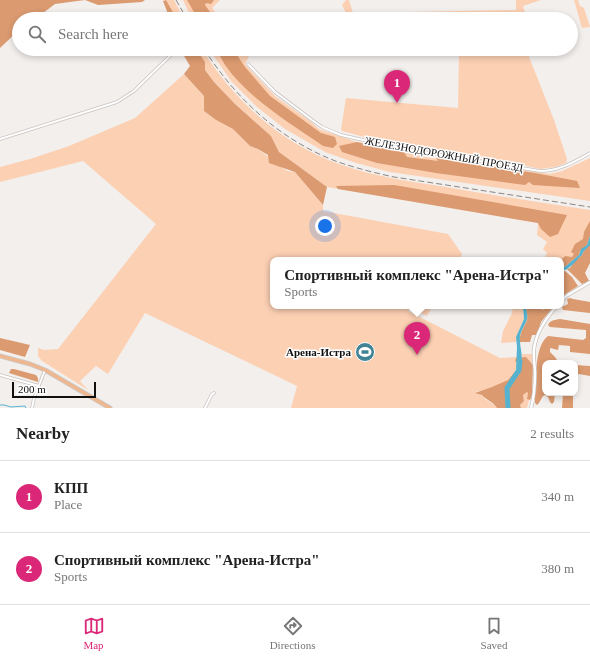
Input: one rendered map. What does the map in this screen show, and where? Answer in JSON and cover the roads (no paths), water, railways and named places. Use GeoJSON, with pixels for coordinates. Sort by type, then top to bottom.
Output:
{"type":"FeatureCollection","features":[{"type":"Feature","properties":{"kind":"main road"},"geometry":{"type":"LineString","coordinates":[[0,356],[30,364],[45,370],[110,408]]}},
{"type":"Feature","properties":{"kind":"street"},"geometry":{"type":"LineString","coordinates":[[0,139],[117,102],[134,91],[170,56]]}},
{"type":"Feature","properties":{"kind":"street","name":"ЖЕЛЕЗНОДОРОЖНЫЙ ПРОЕЗД"},"geometry":{"type":"LineString","coordinates":[[248,64],[276,92],[306,115],[322,127],[341,135],[399,148],[540,171],[558,169],[590,154]]}},
{"type":"Feature","properties":{"kind":"street"},"geometry":{"type":"LineString","coordinates":[[564,298],[590,282]]}},
{"type":"Feature","properties":{"kind":"street"},"geometry":{"type":"LineString","coordinates":[[531,408],[534,397],[534,350],[543,323],[555,309]]}},
{"type":"Feature","properties":{"kind":"street"},"geometry":{"type":"LineString","coordinates":[[32,408],[38,386],[45,370]]}},
{"type":"Feature","properties":{"kind":"street"},"geometry":{"type":"LineString","coordinates":[[0,375],[38,386]]}},
{"type":"Feature","properties":{"kind":"street"},"geometry":{"type":"LineString","coordinates":[[205,408],[212,394],[214,393]]}},
{"type":"Feature","properties":{"kind":"water"},"geometry":{"type":"Polygon","coordinates":[[[590,236],[590,245],[570,267],[564,270],[564,267],[579,255],[581,249],[587,245],[590,236]]]}},
{"type":"Feature","properties":{"kind":"water"},"geometry":{"type":"Polygon","coordinates":[[[523,309],[526,309],[526,322],[520,337],[522,359],[516,370],[516,337],[524,319],[523,309]]]}},
{"type":"Feature","properties":{"kind":"waterway"},"geometry":{"type":"LineString","coordinates":[[508,408],[507,388],[519,370],[520,361]]}},
{"type":"Feature","properties":{"kind":"waterway"},"geometry":{"type":"LineString","coordinates":[[0,405],[11,407],[25,406],[26,408]]}},
{"type":"Feature","properties":{"kind":"railway"},"geometry":{"type":"LineString","coordinates":[[176,0],[183,12]]}},
{"type":"Feature","properties":{"kind":"railway"},"geometry":{"type":"LineString","coordinates":[[209,56],[231,85],[246,101],[279,130],[317,153],[338,162],[394,177],[590,207]]}},
{"type":"Feature","properties":{"kind":"place","name":"КПП"},"geometry":{"type":"Point","coordinates":[397,103]}},
{"type":"Feature","properties":{"kind":"place","name":"Арена-Истра"},"geometry":{"type":"Point","coordinates":[365,352]}},
{"type":"Feature","properties":{"kind":"place","name":"Спортивный комплекс \"Арена-Истра\""},"geometry":{"type":"Point","coordinates":[417,355]}}]}
